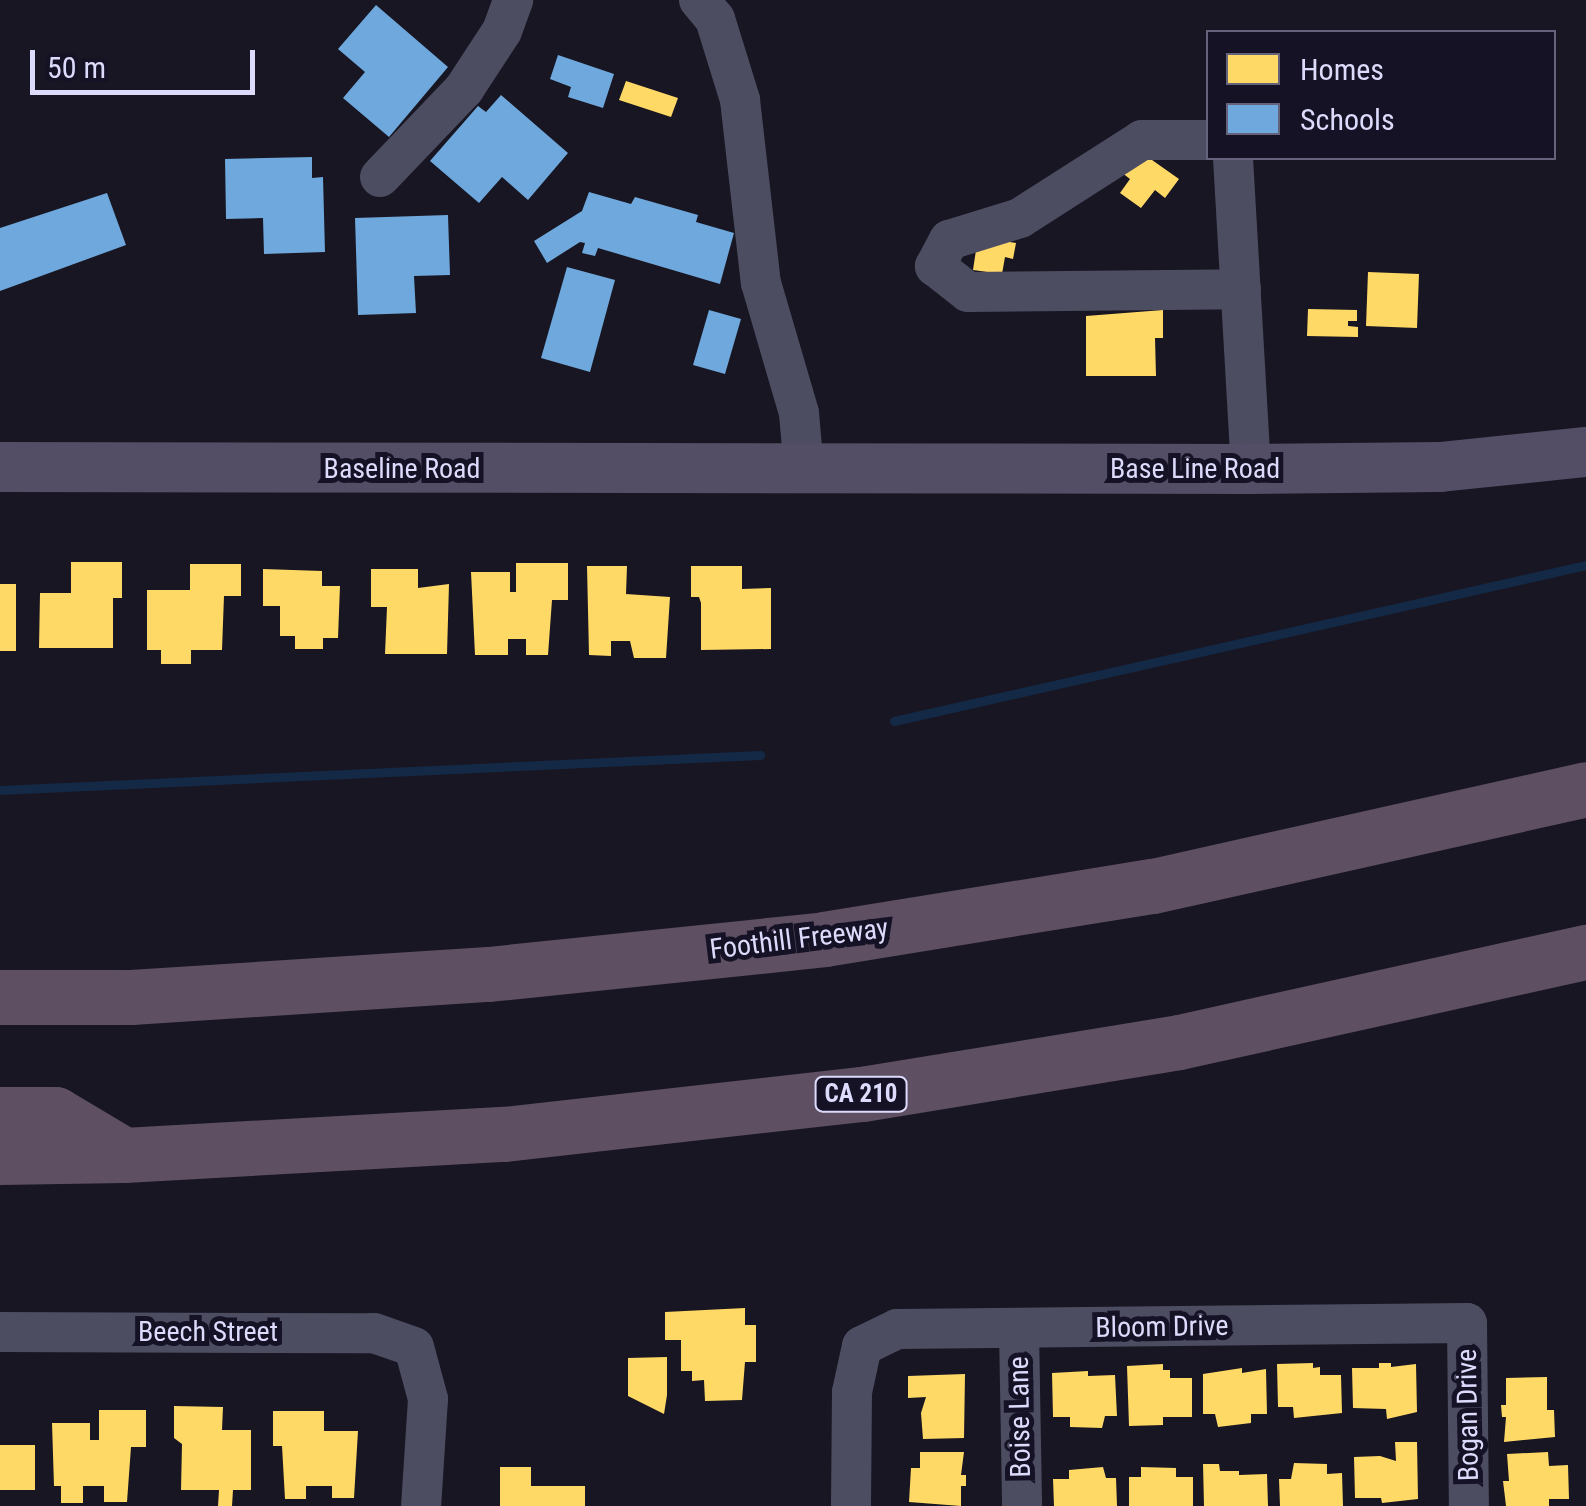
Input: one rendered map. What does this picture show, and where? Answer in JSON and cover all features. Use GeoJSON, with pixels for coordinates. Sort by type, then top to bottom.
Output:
{"type":"FeatureCollection","features":[{"type":"Feature","properties":{"kind":"highway","name":"Foothill Freeway"},"geometry":{"type":"LineString","coordinates":[[0,997],[132,996],[488,974],[824,939],[1152,886],[1586,790]]}},
{"type":"Feature","properties":{"kind":"highway","name":"CA 210"},"geometry":{"type":"LineString","coordinates":[[0,1157],[124,1155],[504,1134],[862,1094],[1179,1042],[1586,952]]}},
{"type":"Feature","properties":{"kind":"highway"},"geometry":{"type":"LineString","coordinates":[[0,1033],[72,1032],[132,996]]}},
{"type":"Feature","properties":{"kind":"highway"},"geometry":{"type":"LineString","coordinates":[[0,1114],[54,1114],[124,1155]]}},
{"type":"Feature","properties":{"kind":"main road","name":"Base Line Road"},"geometry":{"type":"LineString","coordinates":[[804,471],[1440,466],[1586,452]]}},
{"type":"Feature","properties":{"kind":"main road","name":"Baseline Road"},"geometry":{"type":"LineString","coordinates":[[0,466],[804,471]]}},
{"type":"Feature","properties":{"kind":"street"},"geometry":{"type":"LineString","coordinates":[[380,177],[464,89],[502,32],[513,0]]}},
{"type":"Feature","properties":{"kind":"street"},"geometry":{"type":"LineString","coordinates":[[698,0],[715,18],[740,100],[761,283],[799,413],[804,471]]}},
{"type":"Feature","properties":{"kind":"street"},"geometry":{"type":"LineString","coordinates":[[1206,140],[1142,140],[1020,218],[950,240],[934,266],[968,292],[1240,289]]}},
{"type":"Feature","properties":{"kind":"street"},"geometry":{"type":"LineString","coordinates":[[1233,160],[1250,469]]}},
{"type":"Feature","properties":{"kind":"street","name":"Bloom Drive"},"geometry":{"type":"LineString","coordinates":[[851,1506],[852,1392],[862,1346],[897,1329],[1467,1323]]}},
{"type":"Feature","properties":{"kind":"street","name":"Bogan Drive"},"geometry":{"type":"LineString","coordinates":[[1467,1323],[1469,1506]]}},
{"type":"Feature","properties":{"kind":"street","name":"Boise Lane"},"geometry":{"type":"LineString","coordinates":[[1019,1329],[1022,1506]]}},
{"type":"Feature","properties":{"kind":"street","name":"Beech Street"},"geometry":{"type":"LineString","coordinates":[[0,1332],[374,1333],[414,1347],[428,1400],[421,1506]]}},
{"type":"Feature","properties":{"kind":"building: Homes"},"geometry":{"type":"Polygon","coordinates":[[[626,81],[678,98],[671,117],[619,100],[626,81]]]}},
{"type":"Feature","properties":{"kind":"building: Homes"},"geometry":{"type":"Polygon","coordinates":[[[1135,148],[1179,179],[1165,198],[1155,190],[1141,208],[1120,193],[1130,179],[1117,169],[1135,148]]]}},
{"type":"Feature","properties":{"kind":"building: Homes"},"geometry":{"type":"Polygon","coordinates":[[[978,237],[1016,243],[1013,259],[1005,257],[1002,274],[973,270],[978,237]]]}},
{"type":"Feature","properties":{"kind":"building: Homes"},"geometry":{"type":"Polygon","coordinates":[[[1368,272],[1419,274],[1417,328],[1366,326],[1368,272]]]}},
{"type":"Feature","properties":{"kind":"building: Homes"},"geometry":{"type":"Polygon","coordinates":[[[1308,309],[1357,310],[1357,321],[1348,321],[1348,326],[1358,327],[1358,337],[1307,336],[1308,309]]]}},
{"type":"Feature","properties":{"kind":"building: Homes"},"geometry":{"type":"Polygon","coordinates":[[[1163,310],[1163,338],[1155,338],[1156,376],[1086,376],[1086,316],[1163,310]]]}},
{"type":"Feature","properties":{"kind":"building: Homes"},"geometry":{"type":"Polygon","coordinates":[[[71,562],[122,562],[122,598],[113,598],[113,648],[39,648],[40,593],[71,593],[71,562]]]}},
{"type":"Feature","properties":{"kind":"building: Homes"},"geometry":{"type":"Polygon","coordinates":[[[516,563],[568,563],[568,600],[552,600],[548,655],[526,655],[526,639],[508,639],[508,655],[475,655],[471,572],[510,572],[510,592],[516,592],[516,563]]]}},
{"type":"Feature","properties":{"kind":"building: Homes"},"geometry":{"type":"Polygon","coordinates":[[[190,564],[241,564],[241,596],[224,596],[222,650],[191,650],[191,664],[161,664],[161,650],[147,650],[147,590],[190,590],[190,564]]]}},
{"type":"Feature","properties":{"kind":"building: Homes"},"geometry":{"type":"Polygon","coordinates":[[[587,566],[627,566],[626,594],[670,597],[666,658],[634,658],[630,641],[611,641],[611,656],[589,655],[587,566]]]}},
{"type":"Feature","properties":{"kind":"building: Homes"},"geometry":{"type":"Polygon","coordinates":[[[691,566],[742,566],[742,589],[771,588],[771,649],[701,650],[701,603],[699,597],[691,597],[691,566]]]}},
{"type":"Feature","properties":{"kind":"building: Homes"},"geometry":{"type":"Polygon","coordinates":[[[263,569],[322,571],[322,586],[340,586],[338,638],[323,638],[323,649],[295,649],[295,636],[280,636],[280,606],[263,606],[263,569]]]}},
{"type":"Feature","properties":{"kind":"building: Homes"},"geometry":{"type":"Polygon","coordinates":[[[371,569],[418,569],[418,588],[449,584],[447,654],[385,654],[387,607],[371,607],[371,569]]]}},
{"type":"Feature","properties":{"kind":"building: Homes"},"geometry":{"type":"Polygon","coordinates":[[[0,584],[16,584],[16,651],[0,651],[0,584]]]}},
{"type":"Feature","properties":{"kind":"building: Homes"},"geometry":{"type":"Polygon","coordinates":[[[745,1308],[745,1325],[756,1325],[756,1362],[745,1362],[742,1400],[705,1401],[704,1380],[692,1381],[692,1371],[681,1371],[681,1340],[665,1340],[665,1312],[745,1308]]]}},
{"type":"Feature","properties":{"kind":"building: Homes"},"geometry":{"type":"Polygon","coordinates":[[[667,1357],[664,1414],[628,1396],[628,1358],[667,1357]]]}},
{"type":"Feature","properties":{"kind":"building: Homes"},"geometry":{"type":"Polygon","coordinates":[[[1313,1363],[1313,1368],[1320,1367],[1320,1375],[1341,1375],[1342,1413],[1294,1418],[1293,1407],[1278,1407],[1277,1364],[1313,1363]]]}},
{"type":"Feature","properties":{"kind":"building: Homes"},"geometry":{"type":"Polygon","coordinates":[[[1379,1363],[1391,1363],[1391,1367],[1416,1364],[1417,1412],[1387,1419],[1386,1409],[1353,1408],[1352,1368],[1379,1368],[1379,1363]]]}},
{"type":"Feature","properties":{"kind":"building: Homes"},"geometry":{"type":"Polygon","coordinates":[[[1163,1364],[1163,1370],[1170,1370],[1170,1378],[1192,1378],[1192,1417],[1163,1417],[1163,1425],[1129,1426],[1127,1366],[1163,1364]]]}},
{"type":"Feature","properties":{"kind":"building: Homes"},"geometry":{"type":"Polygon","coordinates":[[[1242,1368],[1242,1373],[1266,1369],[1267,1414],[1251,1414],[1251,1423],[1218,1427],[1215,1414],[1203,1414],[1203,1374],[1242,1368]]]}},
{"type":"Feature","properties":{"kind":"building: Homes"},"geometry":{"type":"Polygon","coordinates":[[[1088,1371],[1088,1376],[1115,1375],[1117,1416],[1105,1416],[1102,1428],[1070,1427],[1070,1417],[1053,1417],[1052,1373],[1088,1371]]]}},
{"type":"Feature","properties":{"kind":"building: Homes"},"geometry":{"type":"Polygon","coordinates":[[[965,1374],[964,1438],[923,1439],[921,1413],[926,1397],[908,1398],[908,1376],[965,1374]]]}},
{"type":"Feature","properties":{"kind":"building: Homes"},"geometry":{"type":"Polygon","coordinates":[[[1547,1377],[1547,1410],[1554,1410],[1555,1437],[1504,1442],[1506,1417],[1502,1417],[1501,1405],[1506,1405],[1506,1378],[1547,1377]]]}},
{"type":"Feature","properties":{"kind":"building: Homes"},"geometry":{"type":"Polygon","coordinates":[[[174,1406],[223,1407],[222,1430],[251,1430],[251,1490],[233,1490],[232,1506],[218,1506],[219,1490],[181,1490],[182,1444],[174,1438],[174,1406]]]}},
{"type":"Feature","properties":{"kind":"building: Homes"},"geometry":{"type":"Polygon","coordinates":[[[99,1410],[146,1410],[146,1447],[131,1447],[127,1502],[104,1502],[104,1486],[83,1486],[83,1503],[61,1503],[61,1486],[54,1486],[52,1423],[90,1423],[90,1440],[99,1440],[99,1410]]]}},
{"type":"Feature","properties":{"kind":"building: Homes"},"geometry":{"type":"Polygon","coordinates":[[[273,1411],[324,1411],[324,1431],[358,1431],[354,1498],[332,1498],[332,1486],[306,1486],[306,1499],[285,1499],[282,1446],[273,1446],[273,1411]]]}},
{"type":"Feature","properties":{"kind":"building: Homes"},"geometry":{"type":"Polygon","coordinates":[[[1395,1442],[1417,1442],[1418,1499],[1382,1503],[1381,1498],[1355,1498],[1354,1457],[1380,1456],[1396,1461],[1395,1442]]]}},
{"type":"Feature","properties":{"kind":"building: Homes"},"geometry":{"type":"Polygon","coordinates":[[[0,1445],[35,1445],[35,1490],[0,1490],[0,1445]]]}},
{"type":"Feature","properties":{"kind":"building: Homes"},"geometry":{"type":"Polygon","coordinates":[[[920,1452],[964,1452],[961,1475],[966,1475],[966,1486],[961,1486],[961,1506],[909,1502],[911,1468],[920,1468],[920,1452]]]}},
{"type":"Feature","properties":{"kind":"building: Homes"},"geometry":{"type":"Polygon","coordinates":[[[1548,1452],[1549,1466],[1568,1465],[1569,1499],[1549,1499],[1549,1506],[1506,1506],[1503,1481],[1509,1481],[1507,1454],[1548,1452]]]}},
{"type":"Feature","properties":{"kind":"building: Homes"},"geometry":{"type":"Polygon","coordinates":[[[1294,1463],[1327,1464],[1327,1474],[1342,1473],[1343,1506],[1280,1506],[1279,1479],[1291,1479],[1294,1463]]]}},
{"type":"Feature","properties":{"kind":"building: Homes"},"geometry":{"type":"Polygon","coordinates":[[[1203,1464],[1219,1464],[1220,1471],[1239,1471],[1239,1475],[1267,1474],[1268,1506],[1204,1506],[1203,1464]]]}},
{"type":"Feature","properties":{"kind":"building: Homes"},"geometry":{"type":"Polygon","coordinates":[[[500,1467],[531,1467],[531,1486],[585,1486],[585,1506],[500,1506],[500,1467]]]}},
{"type":"Feature","properties":{"kind":"building: Homes"},"geometry":{"type":"Polygon","coordinates":[[[1103,1467],[1106,1478],[1116,1478],[1117,1506],[1054,1506],[1053,1479],[1069,1479],[1069,1470],[1103,1467]]]}},
{"type":"Feature","properties":{"kind":"building: Homes"},"geometry":{"type":"Polygon","coordinates":[[[1141,1467],[1176,1468],[1176,1477],[1193,1477],[1193,1506],[1129,1506],[1129,1477],[1141,1477],[1141,1467]]]}},
{"type":"Feature","properties":{"kind":"building: Schools"},"geometry":{"type":"Polygon","coordinates":[[[376,5],[448,67],[389,137],[343,98],[365,72],[338,49],[376,5]]]}},
{"type":"Feature","properties":{"kind":"building: Schools"},"geometry":{"type":"Polygon","coordinates":[[[558,55],[614,74],[603,108],[568,97],[571,87],[550,79],[558,55]]]}},
{"type":"Feature","properties":{"kind":"building: Schools"},"geometry":{"type":"Polygon","coordinates":[[[501,95],[568,153],[528,200],[502,177],[479,203],[430,161],[478,106],[486,112],[501,95]]]}},
{"type":"Feature","properties":{"kind":"building: Schools"},"geometry":{"type":"Polygon","coordinates":[[[312,157],[312,178],[323,177],[325,252],[264,254],[263,218],[226,219],[225,159],[312,157]]]}},
{"type":"Feature","properties":{"kind":"building: Schools"},"geometry":{"type":"Polygon","coordinates":[[[589,192],[631,204],[635,197],[698,215],[696,222],[734,233],[720,284],[598,248],[595,256],[582,253],[585,243],[580,242],[547,263],[534,241],[582,211],[589,192]]]}},
{"type":"Feature","properties":{"kind":"building: Schools"},"geometry":{"type":"Polygon","coordinates":[[[107,193],[126,245],[0,291],[0,228],[107,193]]]}},
{"type":"Feature","properties":{"kind":"building: Schools"},"geometry":{"type":"Polygon","coordinates":[[[448,215],[450,275],[414,276],[416,313],[358,315],[355,218],[448,215]]]}},
{"type":"Feature","properties":{"kind":"building: Schools"},"geometry":{"type":"Polygon","coordinates":[[[567,267],[615,280],[590,372],[541,358],[567,267]]]}},
{"type":"Feature","properties":{"kind":"building: Schools"},"geometry":{"type":"Polygon","coordinates":[[[709,310],[741,319],[725,374],[693,365],[709,310]]]}},
{"type":"Feature","properties":{"kind":"waterway"},"geometry":{"type":"LineString","coordinates":[[894,721],[1586,565]]}},
{"type":"Feature","properties":{"kind":"waterway"},"geometry":{"type":"LineString","coordinates":[[0,790],[760,755]]}}]}
